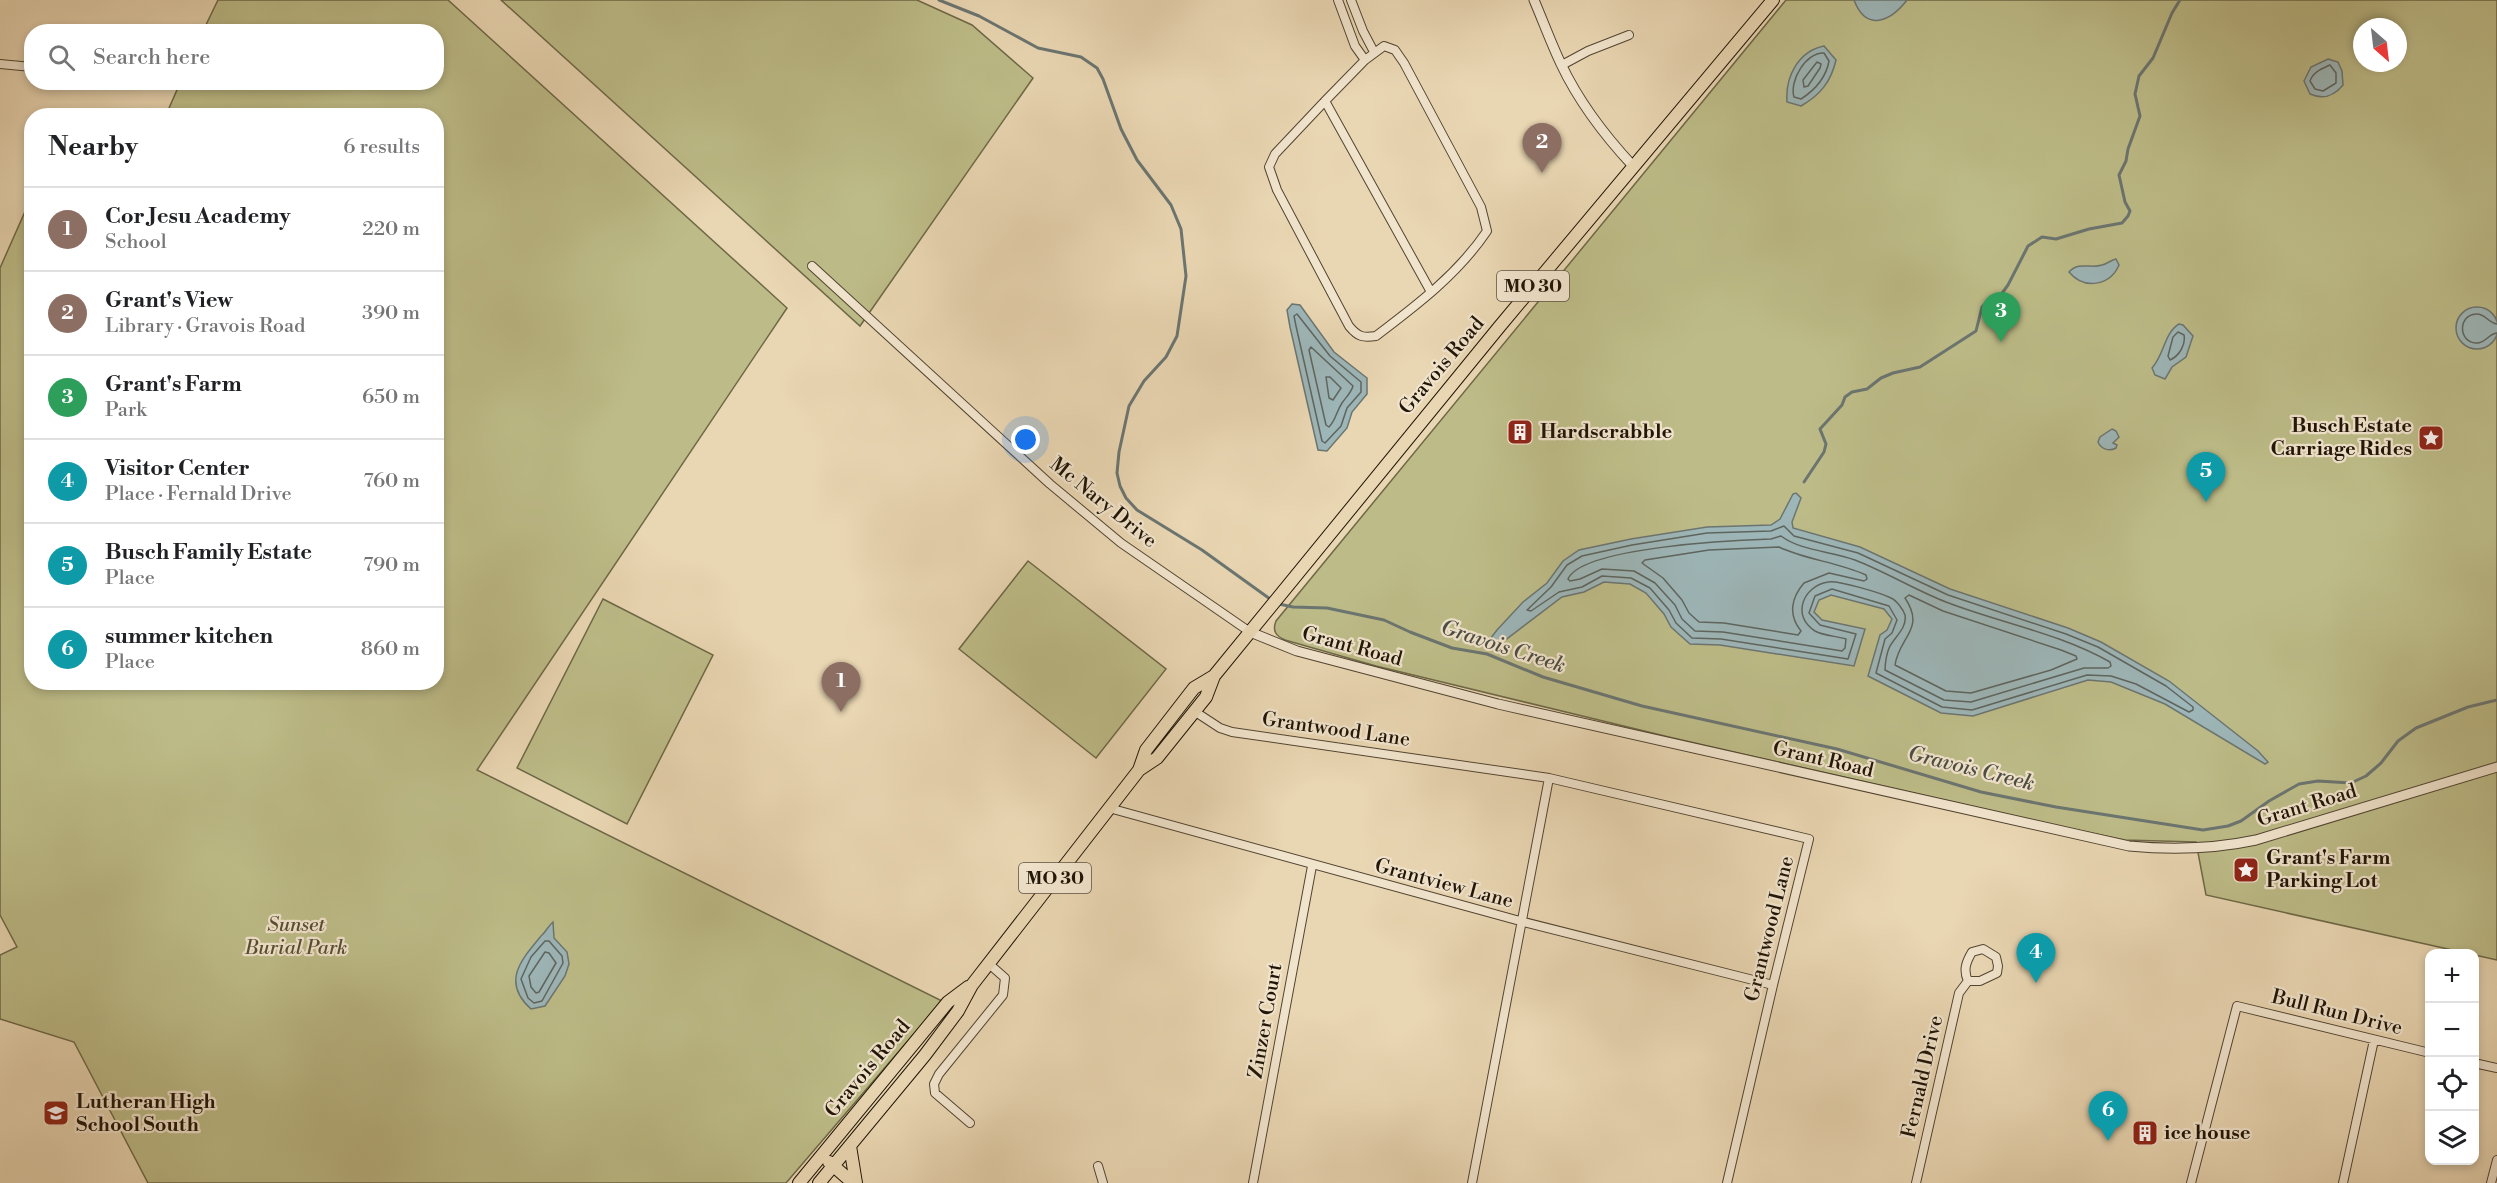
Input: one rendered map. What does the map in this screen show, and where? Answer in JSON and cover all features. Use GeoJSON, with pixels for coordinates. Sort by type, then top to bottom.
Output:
{"type":"FeatureCollection","features":[{"type":"Feature","properties":{"kind":"main road","name":"Gravois Road"},"geometry":{"type":"LineString","coordinates":[[1138,770],[1157,758],[1206,698],[1214,676],[1295,575],[1773,0]]}},
{"type":"Feature","properties":{"kind":"main road","name":"Gravois Road"},"geometry":{"type":"LineString","coordinates":[[819,1183],[953,1018],[988,963],[1138,770],[1146,750],[1194,688],[1214,676]]}},
{"type":"Feature","properties":{"kind":"main road","name":"Gravois Road"},"geometry":{"type":"LineString","coordinates":[[799,1183],[948,1002],[972,985]]}},
{"type":"Feature","properties":{"kind":"main road"},"geometry":{"type":"LineString","coordinates":[[850,1146],[854,1183]]}},
{"type":"Feature","properties":{"kind":"main road"},"geometry":{"type":"LineString","coordinates":[[821,1156],[854,1183]]}},
{"type":"Feature","properties":{"kind":"street"},"geometry":{"type":"LineString","coordinates":[[1338,0],[1355,46],[1365,60]]}},
{"type":"Feature","properties":{"kind":"street"},"geometry":{"type":"LineString","coordinates":[[1351,0],[1374,52]]}},
{"type":"Feature","properties":{"kind":"street"},"geometry":{"type":"LineString","coordinates":[[1534,0],[1562,65],[1589,111],[1633,166]]}},
{"type":"Feature","properties":{"kind":"street"},"geometry":{"type":"LineString","coordinates":[[1562,65],[1588,51],[1629,35]]}},
{"type":"Feature","properties":{"kind":"street"},"geometry":{"type":"LineString","coordinates":[[1384,46],[1395,50],[1404,63],[1481,207],[1487,231],[1462,265],[1431,292],[1376,336],[1356,336],[1277,190],[1269,167],[1275,154],[1374,52],[1384,46]]}},
{"type":"Feature","properties":{"kind":"street"},"geometry":{"type":"LineString","coordinates":[[0,64],[24,66]]}},
{"type":"Feature","properties":{"kind":"street"},"geometry":{"type":"LineString","coordinates":[[1325,101],[1431,292]]}},
{"type":"Feature","properties":{"kind":"street","name":"Mc Nary Drive"},"geometry":{"type":"LineString","coordinates":[[812,266],[1059,491],[1121,543],[1250,632]]}},
{"type":"Feature","properties":{"kind":"street","name":"Grant Road"},"geometry":{"type":"LineString","coordinates":[[1250,632],[1297,651],[1498,704],[2129,846],[2170,849],[2218,846],[2256,840],[2497,767]]}},
{"type":"Feature","properties":{"kind":"street","name":"Grantwood Lane"},"geometry":{"type":"LineString","coordinates":[[1194,711],[1220,728],[1232,732],[1549,778],[1809,839],[1727,1183]]}},
{"type":"Feature","properties":{"kind":"street"},"geometry":{"type":"LineString","coordinates":[[1472,1183],[1549,778]]}},
{"type":"Feature","properties":{"kind":"street","name":"Grantview Lane"},"geometry":{"type":"LineString","coordinates":[[1109,808],[1312,866],[1773,985]]}},
{"type":"Feature","properties":{"kind":"street","name":"Zinzer Court"},"geometry":{"type":"LineString","coordinates":[[1253,1183],[1312,866]]}},
{"type":"Feature","properties":{"kind":"street","name":"Fernald Drive"},"geometry":{"type":"LineString","coordinates":[[1983,949],[1996,957],[1998,966],[1996,973],[1980,981],[1968,981],[1965,970],[1972,952],[1983,949]]}},
{"type":"Feature","properties":{"kind":"street"},"geometry":{"type":"LineString","coordinates":[[970,1123],[935,1093],[934,1084],[939,1074],[1003,995],[1005,978],[988,963]]}},
{"type":"Feature","properties":{"kind":"street","name":"Fernald Drive"},"geometry":{"type":"LineString","coordinates":[[1916,1183],[1959,993],[1968,981]]}},
{"type":"Feature","properties":{"kind":"street","name":"Bull Run Drive"},"geometry":{"type":"LineString","coordinates":[[2191,1183],[2237,1006],[2425,1052]]}},
{"type":"Feature","properties":{"kind":"street"},"geometry":{"type":"LineString","coordinates":[[2343,1183],[2374,1040]]}},
{"type":"Feature","properties":{"kind":"street"},"geometry":{"type":"LineString","coordinates":[[2479,1063],[2497,1068]]}},
{"type":"Feature","properties":{"kind":"street"},"geometry":{"type":"LineString","coordinates":[[2491,1183],[2497,1160]]}},
{"type":"Feature","properties":{"kind":"street"},"geometry":{"type":"LineString","coordinates":[[1098,1166],[1103,1183]]}},
{"type":"Feature","properties":{"kind":"green space","name":"Sunset Burial Park"},"geometry":{"type":"Polygon","coordinates":[[[218,0],[448,0],[787,308],[477,770],[942,1001],[786,1183],[148,1183],[74,1042],[0,1019],[0,955],[17,947],[0,915],[0,268],[24,214],[24,690],[444,690],[444,108],[169,108],[177,90],[444,90],[444,24],[206,24],[218,0]]]}},
{"type":"Feature","properties":{"kind":"green space"},"geometry":{"type":"Polygon","coordinates":[[[501,0],[917,0],[972,25],[1033,78],[860,326],[501,0]]]}},
{"type":"Feature","properties":{"kind":"green space"},"geometry":{"type":"Polygon","coordinates":[[[1786,0],[2497,0],[2497,960],[2479,956],[2479,949],[2448,949],[2206,895],[2196,842],[2125,840],[1673,738],[1376,666],[1285,640],[1279,637],[1274,628],[1276,621],[1786,0]]]}},
{"type":"Feature","properties":{"kind":"green space"},"geometry":{"type":"Polygon","coordinates":[[[1028,561],[1166,669],[1096,758],[959,649],[1028,561]]]}},
{"type":"Feature","properties":{"kind":"green space"},"geometry":{"type":"Polygon","coordinates":[[[603,599],[713,655],[627,824],[517,768],[603,599]]]}},
{"type":"Feature","properties":{"kind":"water"},"geometry":{"type":"Polygon","coordinates":[[[1854,0],[1907,0],[1886,18],[1872,20],[1865,17],[1854,0]]]}},
{"type":"Feature","properties":{"kind":"water"},"geometry":{"type":"Polygon","coordinates":[[[1824,46],[1836,60],[1828,81],[1814,97],[1801,106],[1787,102],[1788,83],[1795,66],[1807,53],[1824,46]]]}},
{"type":"Feature","properties":{"kind":"water"},"geometry":{"type":"Polygon","coordinates":[[[2328,59],[2338,62],[2342,71],[2343,85],[2328,96],[2320,97],[2310,94],[2304,81],[2311,67],[2328,59]]]}},
{"type":"Feature","properties":{"kind":"water"},"geometry":{"type":"Polygon","coordinates":[[[2116,259],[2119,265],[2115,272],[2110,277],[2096,283],[2082,281],[2069,272],[2077,267],[2098,266],[2116,259]]]}},
{"type":"Feature","properties":{"kind":"water"},"geometry":{"type":"Polygon","coordinates":[[[1292,304],[1300,305],[1334,352],[1367,378],[1367,394],[1352,412],[1347,428],[1327,451],[1318,450],[1290,327],[1287,310],[1292,304]]]}},
{"type":"Feature","properties":{"kind":"water"},"geometry":{"type":"Polygon","coordinates":[[[2477,307],[2492,313],[2498,328],[2492,343],[2477,349],[2462,343],[2456,328],[2462,313],[2477,307]]]}},
{"type":"Feature","properties":{"kind":"water"},"geometry":{"type":"Polygon","coordinates":[[[2179,324],[2183,325],[2193,336],[2186,357],[2172,367],[2165,379],[2155,375],[2152,368],[2170,333],[2179,324]]]}},
{"type":"Feature","properties":{"kind":"water"},"geometry":{"type":"Polygon","coordinates":[[[2112,429],[2119,437],[2113,443],[2117,445],[2116,448],[2111,450],[2101,446],[2098,442],[2100,437],[2112,429]]]}},
{"type":"Feature","properties":{"kind":"water"},"geometry":{"type":"Polygon","coordinates":[[[1796,493],[1801,498],[1792,522],[1793,528],[1860,547],[1950,589],[2068,628],[2101,642],[2169,681],[2258,751],[2268,762],[2265,764],[2165,704],[2111,682],[2088,680],[1973,716],[1941,713],[1868,676],[1880,635],[1887,630],[1892,619],[1884,609],[1831,595],[1819,600],[1814,612],[1822,620],[1865,629],[1854,666],[1720,645],[1690,644],[1671,627],[1664,614],[1646,593],[1630,584],[1604,582],[1584,592],[1562,597],[1500,644],[1491,649],[1487,648],[1497,630],[1523,602],[1547,583],[1563,561],[1579,550],[1707,527],[1771,525],[1780,519],[1793,494],[1796,493]]]}},
{"type":"Feature","properties":{"kind":"water"},"geometry":{"type":"Polygon","coordinates":[[[553,922],[554,938],[567,952],[569,964],[565,976],[545,1006],[531,1009],[517,990],[517,971],[527,954],[553,922]]]}},
{"type":"Feature","properties":{"kind":"waterway","name":"Gravois Creek"},"geometry":{"type":"LineString","coordinates":[[939,0],[979,16],[1038,48],[1081,57],[1097,68],[1121,129],[1137,160],[1171,205],[1181,229],[1186,276],[1177,336],[1166,357],[1144,381],[1129,406],[1119,452],[1117,473],[1120,486],[1126,498],[1137,510],[1202,550],[1273,601]]}},
{"type":"Feature","properties":{"kind":"waterway"},"geometry":{"type":"LineString","coordinates":[[1804,482],[1824,452],[1826,444],[1820,429],[1842,405],[1845,397],[1852,392],[1867,389],[1881,378],[1893,373],[1920,367],[1976,331],[1982,307],[1988,301],[2000,296],[2028,246],[2042,237],[2056,239],[2089,229],[2122,223],[2128,216],[2130,211],[2125,202],[2119,175],[2126,161],[2140,116],[2135,94],[2139,76],[2153,58],[2180,0]]}},
{"type":"Feature","properties":{"kind":"waterway","name":"Gravois Creek"},"geometry":{"type":"LineString","coordinates":[[1279,604],[1293,607],[1327,608],[1384,620],[1452,648],[1487,654],[1543,677],[1642,706],[1837,749],[1981,792],[2056,807],[2203,830],[2228,826],[2241,821],[2269,801],[2299,784],[2318,781],[2351,783],[2366,776],[2381,763],[2398,741],[2416,728],[2468,707],[2497,700]]}},
{"type":"Feature","properties":{"kind":"place","name":"Grant's View"},"geometry":{"type":"Point","coordinates":[1542,173]}},
{"type":"Feature","properties":{"kind":"place","name":"Grant's Farm"},"geometry":{"type":"Point","coordinates":[2001,342]}},
{"type":"Feature","properties":{"kind":"place","name":"Hardscrabble"},"geometry":{"type":"Point","coordinates":[1520,432]}},
{"type":"Feature","properties":{"kind":"place","name":"Busch Estate Carriage Rides"},"geometry":{"type":"Point","coordinates":[2431,438]}},
{"type":"Feature","properties":{"kind":"place","name":"Busch Family Estate"},"geometry":{"type":"Point","coordinates":[2206,502]}},
{"type":"Feature","properties":{"kind":"place","name":"Cor Jesu Academy"},"geometry":{"type":"Point","coordinates":[841,712]}},
{"type":"Feature","properties":{"kind":"place","name":"Grant's Farm Parking Lot"},"geometry":{"type":"Point","coordinates":[2246,870]}},
{"type":"Feature","properties":{"kind":"place","name":"Visitor Center"},"geometry":{"type":"Point","coordinates":[2036,983]}},
{"type":"Feature","properties":{"kind":"place","name":"Lutheran High School South"},"geometry":{"type":"Point","coordinates":[56,1113]}},
{"type":"Feature","properties":{"kind":"place","name":"ice house"},"geometry":{"type":"Point","coordinates":[2145,1133]}},
{"type":"Feature","properties":{"kind":"place","name":"summer kitchen"},"geometry":{"type":"Point","coordinates":[2108,1141]}}]}
